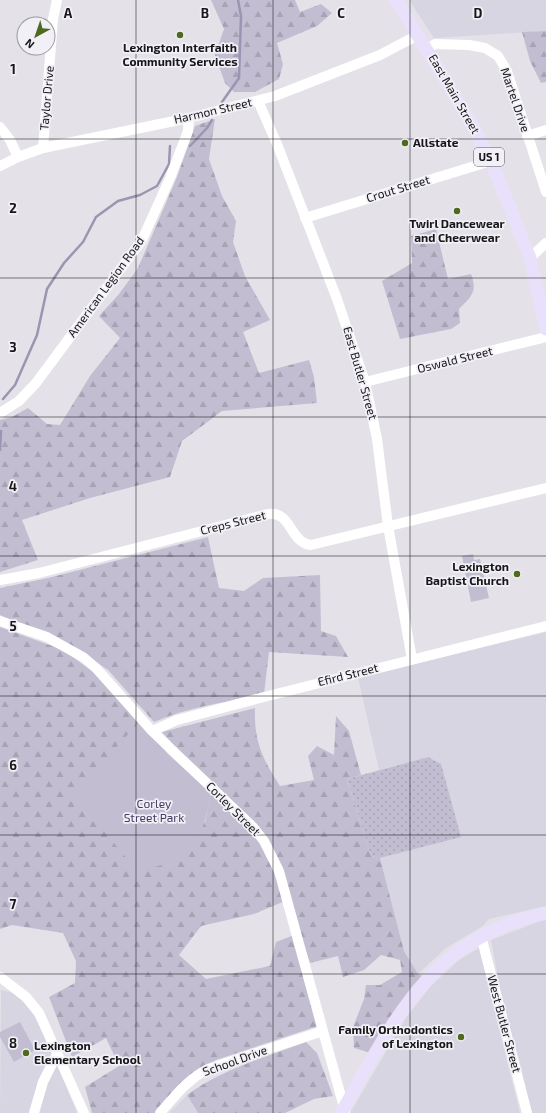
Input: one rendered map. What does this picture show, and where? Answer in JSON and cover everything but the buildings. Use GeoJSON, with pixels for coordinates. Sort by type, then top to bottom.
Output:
{"type":"FeatureCollection","features":[{"type":"Feature","properties":{"kind":"main road","name":"East Main Street"},"geometry":{"type":"LineString","coordinates":[[396,0],[472,124],[491,161],[530,258],[546,329]]}},
{"type":"Feature","properties":{"kind":"main road"},"geometry":{"type":"LineString","coordinates":[[343,1111],[390,1027],[416,990],[446,960],[481,936],[512,922],[546,913]]}},
{"type":"Feature","properties":{"kind":"street","name":"Taylor Drive"},"geometry":{"type":"LineString","coordinates":[[43,148],[53,19],[57,0]]}},
{"type":"Feature","properties":{"kind":"street","name":"Harmon Street"},"geometry":{"type":"LineString","coordinates":[[0,166],[18,157],[43,148],[189,118],[258,101],[380,55],[418,35]]}},
{"type":"Feature","properties":{"kind":"street","name":"Martel Drive"},"geometry":{"type":"LineString","coordinates":[[427,49],[435,44],[469,45],[485,48],[498,56],[507,71],[546,192]]}},
{"type":"Feature","properties":{"kind":"street","name":"East Butler Street"},"geometry":{"type":"LineString","coordinates":[[258,101],[337,300],[365,382],[377,439],[388,526],[412,659]]}},
{"type":"Feature","properties":{"kind":"street","name":"American Legion Road"},"geometry":{"type":"LineString","coordinates":[[0,413],[19,401],[36,383],[123,268],[142,240],[188,131],[189,118]]}},
{"type":"Feature","properties":{"kind":"street"},"geometry":{"type":"LineString","coordinates":[[0,127],[10,140],[18,157]]}},
{"type":"Feature","properties":{"kind":"street"},"geometry":{"type":"LineString","coordinates":[[527,136],[546,130]]}},
{"type":"Feature","properties":{"kind":"street","name":"Crout Street"},"geometry":{"type":"LineString","coordinates":[[305,218],[491,161]]}},
{"type":"Feature","properties":{"kind":"street"},"geometry":{"type":"LineString","coordinates":[[530,258],[546,243]]}},
{"type":"Feature","properties":{"kind":"street","name":"Oswald Street"},"geometry":{"type":"LineString","coordinates":[[365,382],[546,337]]}},
{"type":"Feature","properties":{"kind":"street","name":"Creps Street"},"geometry":{"type":"LineString","coordinates":[[0,580],[38,573],[268,514],[280,515],[284,518],[298,540],[304,544],[311,545],[546,488]]}},
{"type":"Feature","properties":{"kind":"street","name":"Corley Street"},"geometry":{"type":"LineString","coordinates":[[0,620],[47,637],[82,657],[96,668],[152,730],[253,827],[267,846],[279,871],[323,1031],[343,1111]]}},
{"type":"Feature","properties":{"kind":"street","name":"Efird Street"},"geometry":{"type":"LineString","coordinates":[[152,730],[192,716],[546,626]]}},
{"type":"Feature","properties":{"kind":"street","name":"West Butler Street"},"geometry":{"type":"LineString","coordinates":[[481,936],[527,1113]]}},
{"type":"Feature","properties":{"kind":"street"},"geometry":{"type":"LineString","coordinates":[[0,977],[26,997],[42,1018],[84,1113]]}},
{"type":"Feature","properties":{"kind":"street","name":"School Drive"},"geometry":{"type":"LineString","coordinates":[[160,1113],[187,1083],[198,1074],[208,1069],[323,1031]]}},
{"type":"Feature","properties":{"kind":"street"},"geometry":{"type":"LineString","coordinates":[[34,1113],[43,1082],[57,1054]]}},
{"type":"Feature","properties":{"kind":"shaded area"},"geometry":{"type":"Polygon","coordinates":[[[409,0],[546,0],[546,31],[434,38],[409,0]]]}},
{"type":"Feature","properties":{"kind":"shaded area"},"geometry":{"type":"Polygon","coordinates":[[[546,632],[546,906],[489,919],[483,926],[446,948],[418,974],[404,951],[380,858],[461,836],[428,757],[379,770],[358,678],[546,632]]]}},
{"type":"Feature","properties":{"kind":"shaded area"},"geometry":{"type":"Polygon","coordinates":[[[546,919],[546,1113],[532,1113],[516,1047],[511,1037],[504,1010],[491,940],[546,919]]]}},
{"type":"Feature","properties":{"kind":"shaded area"},"geometry":{"type":"Polygon","coordinates":[[[479,948],[520,1113],[350,1113],[405,1019],[431,986],[459,960],[479,948]]]}},
{"type":"Feature","properties":{"kind":"shaded area","name":"Lexington Elementary School"},"geometry":{"type":"Polygon","coordinates":[[[1,990],[14,993],[31,1010],[46,1037],[77,1113],[0,1113],[1,990]]]}},
{"type":"Feature","properties":{"kind":"shaded area"},"geometry":{"type":"Polygon","coordinates":[[[187,1095],[198,1113],[169,1113],[187,1095]]]}},
{"type":"Feature","properties":{"kind":"green space"},"geometry":{"type":"Polygon","coordinates":[[[211,0],[295,0],[300,12],[321,4],[332,13],[317,26],[277,43],[283,64],[279,79],[255,92],[234,92],[225,83],[215,55],[224,29],[211,0]]]}},
{"type":"Feature","properties":{"kind":"green space"},"geometry":{"type":"Polygon","coordinates":[[[546,31],[546,82],[541,83],[530,61],[522,32],[546,31]]]}},
{"type":"Feature","properties":{"kind":"green space"},"geometry":{"type":"Polygon","coordinates":[[[215,119],[209,159],[222,196],[236,221],[233,242],[245,276],[270,320],[243,332],[259,373],[309,360],[314,377],[317,403],[222,411],[182,441],[170,477],[90,498],[22,520],[38,560],[0,572],[0,420],[12,417],[28,408],[47,424],[60,425],[90,376],[120,338],[99,316],[119,294],[138,268],[177,177],[195,126],[215,119]]]}},
{"type":"Feature","properties":{"kind":"green space"},"geometry":{"type":"Polygon","coordinates":[[[436,229],[448,279],[471,274],[474,285],[472,294],[459,309],[460,323],[451,329],[400,339],[382,281],[412,263],[411,236],[436,229]]]}},
{"type":"Feature","properties":{"kind":"green space"},"geometry":{"type":"Polygon","coordinates":[[[208,537],[219,588],[244,591],[263,578],[320,575],[321,631],[336,636],[348,657],[269,652],[264,694],[180,712],[154,722],[108,670],[93,660],[0,615],[0,588],[48,578],[208,537]]]}},
{"type":"Feature","properties":{"kind":"green space"},"geometry":{"type":"Polygon","coordinates":[[[473,554],[474,560],[480,559],[489,598],[471,602],[462,556],[473,554]]]}},
{"type":"Feature","properties":{"kind":"green space"},"geometry":{"type":"Polygon","coordinates":[[[0,627],[63,650],[92,671],[139,722],[205,823],[211,793],[262,840],[285,901],[254,914],[201,926],[179,955],[206,979],[270,966],[276,942],[294,935],[318,1026],[216,1060],[206,1066],[157,1113],[92,1113],[85,1087],[119,1066],[106,1038],[72,1057],[49,997],[75,983],[76,961],[63,933],[12,925],[0,929],[0,627]]]}},
{"type":"Feature","properties":{"kind":"green space"},"geometry":{"type":"Polygon","coordinates":[[[255,708],[256,731],[260,749],[268,767],[280,786],[314,780],[308,756],[317,746],[334,755],[336,716],[349,731],[361,775],[347,779],[371,856],[380,858],[404,951],[418,974],[427,978],[374,1054],[354,1048],[353,1027],[364,999],[366,985],[380,985],[402,972],[400,960],[381,955],[364,970],[343,977],[338,956],[310,963],[274,855],[162,732],[255,708]]]}},
{"type":"Feature","properties":{"kind":"green space","name":"Corley Street Park"},"geometry":{"type":"Polygon","coordinates":[[[139,722],[169,755],[211,793],[199,836],[186,853],[177,860],[166,864],[136,870],[74,794],[139,722]]]}},
{"type":"Feature","properties":{"kind":"green space"},"geometry":{"type":"Polygon","coordinates":[[[428,757],[441,764],[461,837],[380,858],[371,856],[347,779],[428,757]]]}},
{"type":"Feature","properties":{"kind":"green space"},"geometry":{"type":"Polygon","coordinates":[[[20,1022],[35,1050],[14,1062],[0,1037],[0,1032],[20,1022]]]}},
{"type":"Feature","properties":{"kind":"green space"},"geometry":{"type":"Polygon","coordinates":[[[306,1042],[317,1053],[333,1096],[314,1099],[285,1113],[198,1113],[187,1095],[229,1071],[306,1042]]]}},
{"type":"Feature","properties":{"kind":"waterway"},"geometry":{"type":"LineString","coordinates":[[222,102],[239,78],[241,16],[238,0]]}},
{"type":"Feature","properties":{"kind":"waterway"},"geometry":{"type":"LineString","coordinates":[[190,146],[207,128],[212,120]]}},
{"type":"Feature","properties":{"kind":"waterway"},"geometry":{"type":"LineString","coordinates":[[3,399],[15,385],[37,335],[47,289],[64,263],[83,242],[96,217],[118,201],[140,195],[157,186],[169,164],[170,146]]}},
{"type":"Feature","properties":{"kind":"waterway"},"geometry":{"type":"LineString","coordinates":[[0,450],[1,431]]}},
{"type":"Feature","properties":{"kind":"place","name":"Lexington Interfaith Community Services"},"geometry":{"type":"Point","coordinates":[180,35]}},
{"type":"Feature","properties":{"kind":"place","name":"Allstate"},"geometry":{"type":"Point","coordinates":[405,143]}},
{"type":"Feature","properties":{"kind":"place","name":"Twirl Dancewear and Cheerwear"},"geometry":{"type":"Point","coordinates":[457,211]}},
{"type":"Feature","properties":{"kind":"place","name":"Lexington Baptist Church"},"geometry":{"type":"Point","coordinates":[517,574]}},
{"type":"Feature","properties":{"kind":"place","name":"Family Orthodontics of Lexington"},"geometry":{"type":"Point","coordinates":[461,1037]}},
{"type":"Feature","properties":{"kind":"place","name":"Lexington Elementary School"},"geometry":{"type":"Point","coordinates":[26,1053]}}]}
